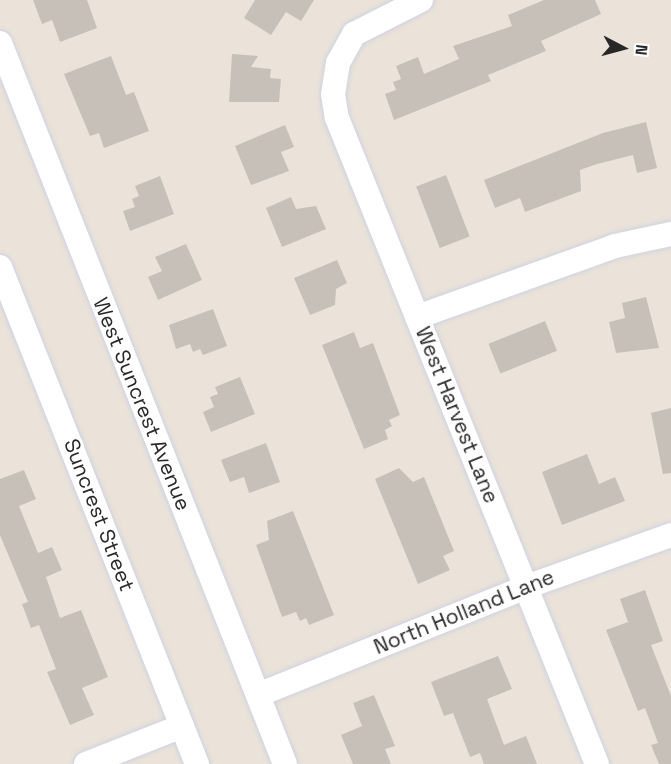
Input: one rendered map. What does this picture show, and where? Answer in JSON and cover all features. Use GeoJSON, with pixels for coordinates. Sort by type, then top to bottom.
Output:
{"type":"FeatureCollection","features":[{"type":"Feature","properties":{"kind":"street","name":"West Harvest Lane"},"geometry":{"type":"LineString","coordinates":[[421,0],[354,34],[338,63],[333,94],[337,117],[597,764]]}},
{"type":"Feature","properties":{"kind":"street","name":"West Suncrest Avenue"},"geometry":{"type":"LineString","coordinates":[[0,43],[285,764]]}},
{"type":"Feature","properties":{"kind":"street"},"geometry":{"type":"LineString","coordinates":[[417,317],[615,246],[671,234]]}},
{"type":"Feature","properties":{"kind":"street","name":"Suncrest Street"},"geometry":{"type":"LineString","coordinates":[[0,267],[197,764]]}},
{"type":"Feature","properties":{"kind":"street","name":"North Holland Lane"},"geometry":{"type":"LineString","coordinates":[[258,695],[526,587],[671,535]]}},
{"type":"Feature","properties":{"kind":"street"},"geometry":{"type":"LineString","coordinates":[[86,764],[182,726]]}},
{"type":"Feature","properties":{"kind":"building"},"geometry":{"type":"Polygon","coordinates":[[[33,0],[87,0],[97,28],[60,42],[52,20],[42,24],[33,0]]]}},
{"type":"Feature","properties":{"kind":"building"},"geometry":{"type":"Polygon","coordinates":[[[255,0],[314,0],[301,21],[286,12],[271,35],[244,18],[255,0]]]}},
{"type":"Feature","properties":{"kind":"building"},"geometry":{"type":"Polygon","coordinates":[[[544,0],[595,0],[601,14],[541,41],[546,51],[488,75],[491,81],[394,120],[385,94],[396,90],[393,82],[401,79],[396,66],[418,57],[424,74],[459,59],[453,46],[512,26],[508,15],[544,0]]]}},
{"type":"Feature","properties":{"kind":"building"},"geometry":{"type":"Polygon","coordinates":[[[232,54],[258,56],[251,67],[271,69],[270,78],[281,79],[279,102],[229,102],[232,54]]]}},
{"type":"Feature","properties":{"kind":"building"},"geometry":{"type":"Polygon","coordinates":[[[111,56],[126,95],[134,92],[149,131],[104,148],[99,133],[90,136],[64,74],[111,56]]]}},
{"type":"Feature","properties":{"kind":"building"},"geometry":{"type":"Polygon","coordinates":[[[646,122],[657,168],[637,173],[633,155],[580,170],[581,191],[525,212],[520,198],[495,208],[484,180],[603,133],[646,122]]]}},
{"type":"Feature","properties":{"kind":"building"},"geometry":{"type":"Polygon","coordinates":[[[285,125],[294,147],[281,152],[289,171],[251,185],[235,146],[285,125]]]}},
{"type":"Feature","properties":{"kind":"building"},"geometry":{"type":"Polygon","coordinates":[[[446,175],[470,237],[440,248],[416,186],[446,175]]]}},
{"type":"Feature","properties":{"kind":"building"},"geometry":{"type":"Polygon","coordinates":[[[160,176],[174,214],[130,231],[123,211],[135,207],[132,199],[139,196],[135,186],[160,176]]]}},
{"type":"Feature","properties":{"kind":"building"},"geometry":{"type":"Polygon","coordinates":[[[291,197],[296,209],[316,206],[326,229],[282,247],[266,208],[291,197]]]}},
{"type":"Feature","properties":{"kind":"building"},"geometry":{"type":"Polygon","coordinates":[[[186,244],[202,280],[158,300],[148,277],[162,271],[155,257],[186,244]]]}},
{"type":"Feature","properties":{"kind":"building"},"geometry":{"type":"Polygon","coordinates":[[[337,260],[347,283],[336,289],[335,305],[310,315],[294,278],[337,260]]]}},
{"type":"Feature","properties":{"kind":"building"},"geometry":{"type":"Polygon","coordinates":[[[646,297],[659,348],[616,353],[609,322],[625,318],[622,303],[646,297]]]}},
{"type":"Feature","properties":{"kind":"building"},"geometry":{"type":"Polygon","coordinates":[[[213,309],[227,346],[203,355],[200,349],[193,352],[190,344],[176,349],[169,325],[213,309]]]}},
{"type":"Feature","properties":{"kind":"building"},"geometry":{"type":"Polygon","coordinates":[[[545,321],[557,351],[500,374],[488,344],[545,321]]]}},
{"type":"Feature","properties":{"kind":"building"},"geometry":{"type":"Polygon","coordinates":[[[354,332],[360,348],[373,343],[400,415],[389,420],[392,426],[385,430],[388,439],[364,449],[322,345],[354,332]]]}},
{"type":"Feature","properties":{"kind":"building"},"geometry":{"type":"Polygon","coordinates":[[[240,377],[255,414],[211,432],[203,412],[214,407],[210,397],[218,394],[215,387],[240,377]]]}},
{"type":"Feature","properties":{"kind":"building"},"geometry":{"type":"Polygon","coordinates":[[[671,408],[671,473],[663,474],[651,413],[671,408]]]}},
{"type":"Feature","properties":{"kind":"building"},"geometry":{"type":"Polygon","coordinates":[[[266,443],[280,482],[249,493],[244,477],[230,482],[221,460],[266,443]]]}},
{"type":"Feature","properties":{"kind":"building"},"geometry":{"type":"Polygon","coordinates":[[[587,454],[599,484],[615,477],[625,501],[562,525],[542,472],[587,454]]]}},
{"type":"Feature","properties":{"kind":"building"},"geometry":{"type":"Polygon","coordinates":[[[399,468],[413,482],[424,477],[454,551],[443,556],[450,570],[418,584],[375,479],[399,468]]]}},
{"type":"Feature","properties":{"kind":"building"},"geometry":{"type":"Polygon","coordinates":[[[24,470],[36,499],[19,506],[38,553],[52,547],[62,570],[46,577],[60,618],[81,610],[108,677],[82,688],[94,715],[70,725],[47,672],[56,669],[39,625],[31,628],[22,604],[28,602],[0,535],[0,479],[24,470]]]}},
{"type":"Feature","properties":{"kind":"building"},"geometry":{"type":"Polygon","coordinates":[[[293,511],[334,615],[309,625],[306,618],[300,621],[296,612],[282,617],[256,545],[269,540],[267,521],[293,511]]]}},
{"type":"Feature","properties":{"kind":"building"},"geometry":{"type":"Polygon","coordinates":[[[645,590],[663,641],[651,645],[671,696],[671,764],[659,764],[651,745],[658,743],[645,708],[638,711],[606,630],[628,622],[620,599],[645,590]]]}},
{"type":"Feature","properties":{"kind":"building"},"geometry":{"type":"Polygon","coordinates":[[[498,656],[512,689],[487,699],[504,745],[526,736],[537,764],[484,764],[480,753],[470,757],[453,713],[444,716],[431,682],[498,656]]]}},
{"type":"Feature","properties":{"kind":"building"},"geometry":{"type":"Polygon","coordinates":[[[374,695],[395,746],[385,749],[391,764],[353,764],[341,735],[362,726],[353,703],[374,695]]]}}]}
